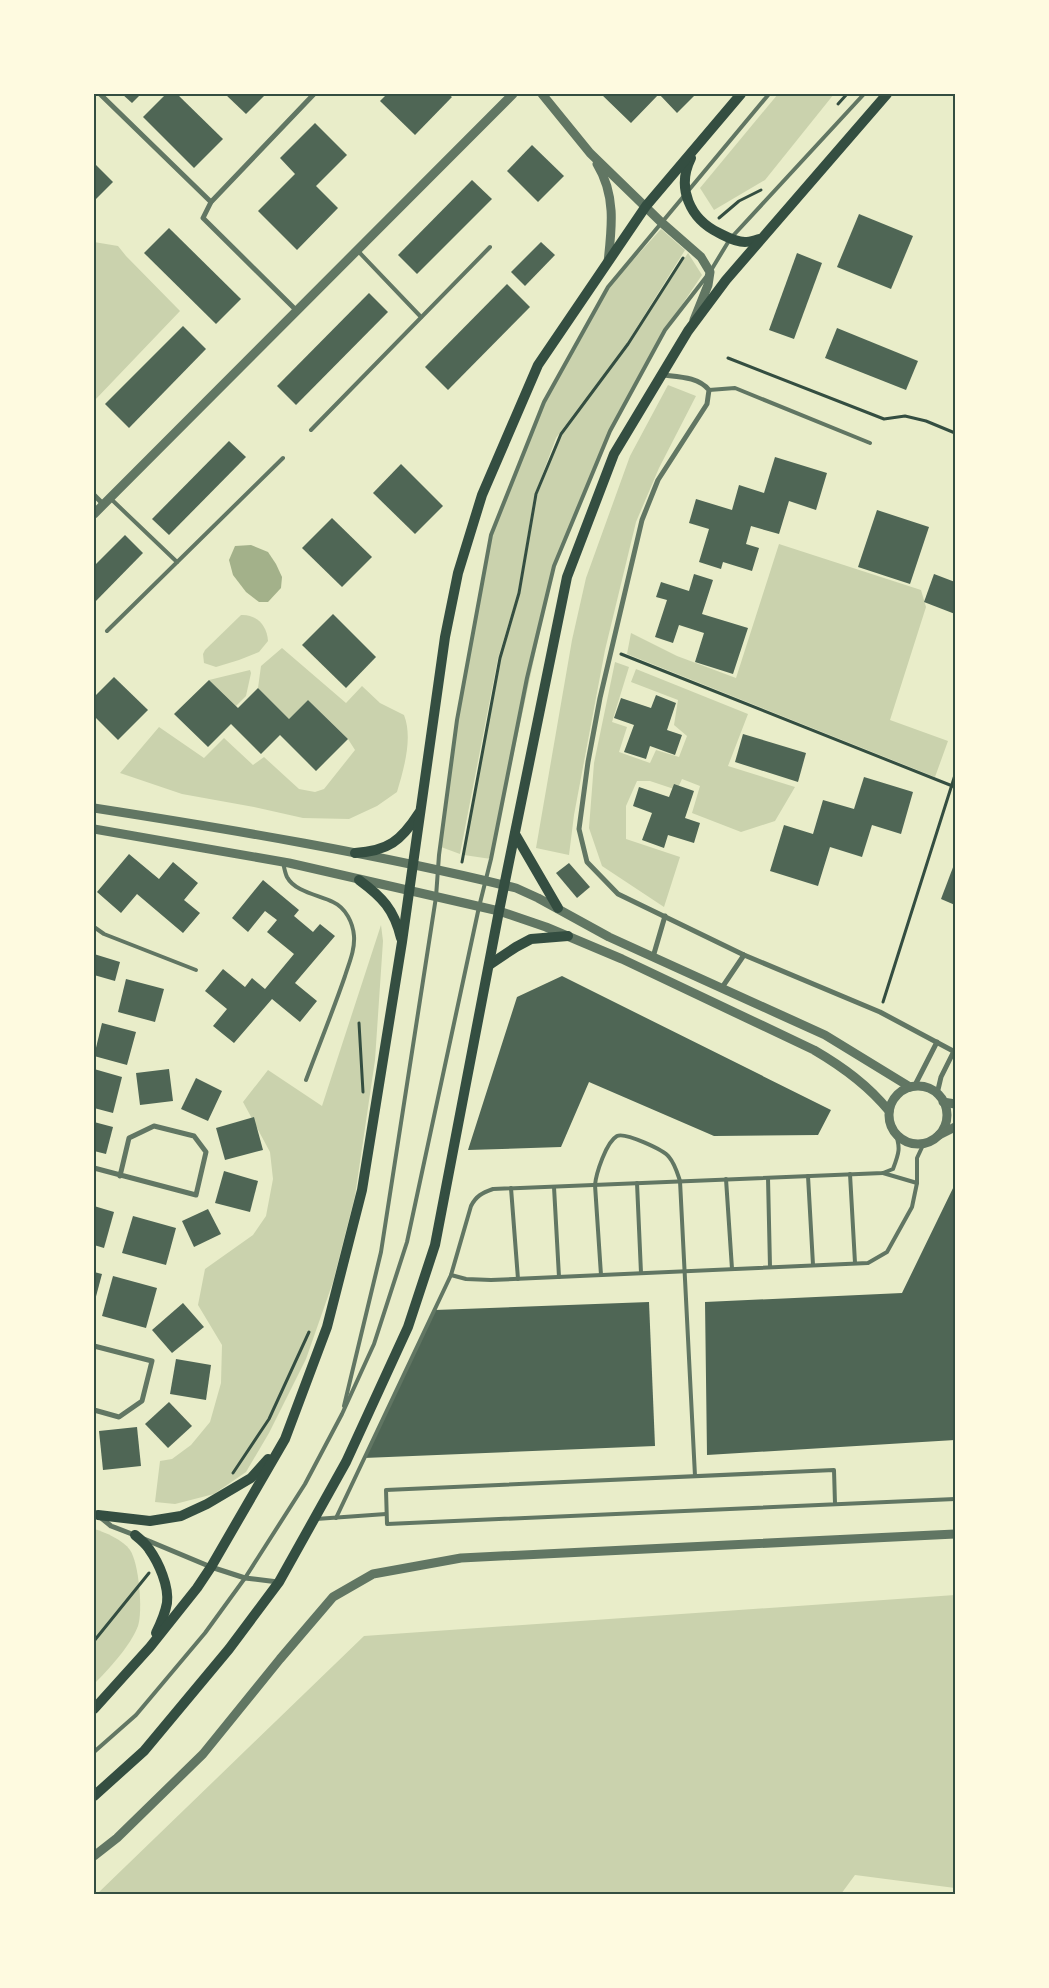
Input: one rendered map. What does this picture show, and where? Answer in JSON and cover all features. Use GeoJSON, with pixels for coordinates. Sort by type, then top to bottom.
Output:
{"type":"FeatureCollection","features":[{"type":"Feature","properties":{"kind":"main road"},"geometry":{"type":"LineString","coordinates":[[94,1709],[150,1647],[197,1588],[211,1567],[284,1439],[327,1328],[362,1190],[402,942],[445,637],[458,573],[482,495],[538,365],[646,206],[741,94]]}},
{"type":"Feature","properties":{"kind":"main road"},"geometry":{"type":"LineString","coordinates":[[94,1796],[144,1751],[240,1635],[279,1582],[346,1462],[408,1327],[435,1246],[498,911],[567,576],[614,454],[688,331],[726,280],[887,94]]}},
{"type":"Feature","properties":{"kind":"main road"},"geometry":{"type":"LineString","coordinates":[[697,146],[687,166],[684,181],[690,208],[707,228],[730,239],[744,242],[760,239]]}},
{"type":"Feature","properties":{"kind":"main road"},"geometry":{"type":"LineString","coordinates":[[355,853],[382,849],[393,844],[410,827],[421,810]]}},
{"type":"Feature","properties":{"kind":"main road"},"geometry":{"type":"LineString","coordinates":[[515,834],[558,908]]}},
{"type":"Feature","properties":{"kind":"main road"},"geometry":{"type":"LineString","coordinates":[[359,880],[379,895],[388,905],[399,928],[402,942]]}},
{"type":"Feature","properties":{"kind":"main road"},"geometry":{"type":"LineString","coordinates":[[489,965],[531,939],[568,936]]}},
{"type":"Feature","properties":{"kind":"main road"},"geometry":{"type":"LineString","coordinates":[[96,1514],[150,1522],[181,1516],[208,1504],[251,1478],[284,1439]]}},
{"type":"Feature","properties":{"kind":"main road"},"geometry":{"type":"LineString","coordinates":[[135,1535],[148,1548],[157,1563],[165,1587],[167,1602],[164,1616],[150,1647]]}},
{"type":"Feature","properties":{"kind":"street"},"geometry":{"type":"LineString","coordinates":[[100,94],[211,202]]}},
{"type":"Feature","properties":{"kind":"street"},"geometry":{"type":"LineString","coordinates":[[297,311],[202,218],[211,202],[314,94]]}},
{"type":"Feature","properties":{"kind":"street"},"geometry":{"type":"LineString","coordinates":[[94,514],[513,94]]}},
{"type":"Feature","properties":{"kind":"street"},"geometry":{"type":"LineString","coordinates":[[542,94],[590,153],[661,222],[701,257],[710,272],[708,285],[688,331]]}},
{"type":"Feature","properties":{"kind":"street"},"geometry":{"type":"LineString","coordinates":[[590,153],[604,176],[613,213],[608,262]]}},
{"type":"Feature","properties":{"kind":"street"},"geometry":{"type":"LineString","coordinates":[[663,374],[684,377],[703,383],[709,390],[707,404],[658,480],[642,520],[611,650],[588,762],[579,829],[587,862],[618,894],[744,955],[880,1012],[955,1052],[941,1077],[937,1094]]}},
{"type":"Feature","properties":{"kind":"street"},"geometry":{"type":"LineString","coordinates":[[94,495],[107,501]]}},
{"type":"Feature","properties":{"kind":"street"},"geometry":{"type":"LineString","coordinates":[[94,808],[222,828],[355,853],[504,886],[538,898],[603,933],[825,1035],[912,1087],[929,1088],[943,1102],[946,1111],[946,1121],[938,1135]]}},
{"type":"Feature","properties":{"kind":"street"},"geometry":{"type":"LineString","coordinates":[[94,829],[283,862],[498,911],[622,958],[814,1050],[842,1066],[879,1098],[889,1110]]}},
{"type":"Feature","properties":{"kind":"street"},"geometry":{"type":"LineString","coordinates":[[654,957],[665,916]]}},
{"type":"Feature","properties":{"kind":"street"},"geometry":{"type":"LineString","coordinates":[[721,988],[744,955]]}},
{"type":"Feature","properties":{"kind":"street"},"geometry":{"type":"LineString","coordinates":[[937,1042],[912,1087],[895,1097],[889,1110],[891,1126],[895,1132],[908,1142],[924,1143],[955,1127]]}},
{"type":"Feature","properties":{"kind":"street"},"geometry":{"type":"LineString","coordinates":[[943,1102],[955,1104]]}},
{"type":"Feature","properties":{"kind":"street"},"geometry":{"type":"LineString","coordinates":[[94,1168],[120,1176],[196,1195],[206,1152],[194,1136],[154,1126],[130,1138],[120,1176]]}},
{"type":"Feature","properties":{"kind":"street"},"geometry":{"type":"LineString","coordinates":[[94,1346],[152,1361],[142,1401],[119,1417],[94,1410]]}},
{"type":"Feature","properties":{"kind":"street"},"geometry":{"type":"LineString","coordinates":[[96,1514],[112,1526],[211,1567],[245,1578],[279,1582]]}},
{"type":"Feature","properties":{"kind":"street"},"geometry":{"type":"LineString","coordinates":[[94,1856],[117,1838],[203,1754],[280,1659],[334,1597],[373,1574],[461,1558],[955,1534]]}},
{"type":"Feature","properties":{"kind":"lane"},"geometry":{"type":"LineString","coordinates":[[342,1414],[381,1252],[436,897],[456,720],[491,535],[544,402],[608,287],[661,222],[686,196],[769,94]]}},
{"type":"Feature","properties":{"kind":"lane"},"geometry":{"type":"LineString","coordinates":[[94,1752],[136,1715],[205,1633],[245,1578],[305,1484],[342,1414],[374,1344],[407,1242],[527,678],[554,566],[610,431],[665,330],[710,272],[730,239],[864,94]]}},
{"type":"Feature","properties":{"kind":"lane"},"geometry":{"type":"LineString","coordinates":[[311,430],[490,247]]}},
{"type":"Feature","properties":{"kind":"lane"},"geometry":{"type":"LineString","coordinates":[[357,250],[421,317]]}},
{"type":"Feature","properties":{"kind":"lane"},"geometry":{"type":"LineString","coordinates":[[709,390],[735,388],[870,443]]}},
{"type":"Feature","properties":{"kind":"lane"},"geometry":{"type":"LineString","coordinates":[[108,631],[283,458]]}},
{"type":"Feature","properties":{"kind":"lane"},"geometry":{"type":"LineString","coordinates":[[107,501],[177,562]]}},
{"type":"Feature","properties":{"kind":"lane"},"geometry":{"type":"LineString","coordinates":[[283,862],[287,877],[293,884],[305,892],[337,904],[346,913],[352,924],[354,937],[353,952],[306,1080]]}},
{"type":"Feature","properties":{"kind":"lane"},"geometry":{"type":"LineString","coordinates":[[94,927],[104,934],[196,970]]}},
{"type":"Feature","properties":{"kind":"lane"},"geometry":{"type":"LineString","coordinates":[[883,1173],[893,1168],[897,1158],[900,1145],[895,1132]]}},
{"type":"Feature","properties":{"kind":"lane"},"geometry":{"type":"LineString","coordinates":[[601,1275],[595,1185],[596,1173],[611,1143],[617,1136],[626,1134],[668,1154],[675,1165],[680,1181],[695,1476]]}},
{"type":"Feature","properties":{"kind":"lane"},"geometry":{"type":"LineString","coordinates":[[451,1275],[481,1280],[518,1279],[868,1263],[886,1252],[912,1207],[917,1182],[917,1158],[924,1143]]}},
{"type":"Feature","properties":{"kind":"lane"},"geometry":{"type":"LineString","coordinates":[[336,1518],[451,1275],[474,1199],[480,1194],[493,1189],[511,1188],[883,1173],[917,1182]]}},
{"type":"Feature","properties":{"kind":"lane"},"geometry":{"type":"LineString","coordinates":[[850,1174],[855,1263]]}},
{"type":"Feature","properties":{"kind":"lane"},"geometry":{"type":"LineString","coordinates":[[808,1176],[813,1265]]}},
{"type":"Feature","properties":{"kind":"lane"},"geometry":{"type":"LineString","coordinates":[[768,1178],[770,1267]]}},
{"type":"Feature","properties":{"kind":"lane"},"geometry":{"type":"LineString","coordinates":[[726,1179],[732,1269]]}},
{"type":"Feature","properties":{"kind":"lane"},"geometry":{"type":"LineString","coordinates":[[637,1183],[641,1273]]}},
{"type":"Feature","properties":{"kind":"lane"},"geometry":{"type":"LineString","coordinates":[[554,1187],[559,1277]]}},
{"type":"Feature","properties":{"kind":"lane"},"geometry":{"type":"LineString","coordinates":[[511,1188],[518,1279]]}},
{"type":"Feature","properties":{"kind":"lane"},"geometry":{"type":"LineString","coordinates":[[835,1504],[834,1470],[386,1490],[387,1524],[955,1499]]}},
{"type":"Feature","properties":{"kind":"lane"},"geometry":{"type":"LineString","coordinates":[[314,1519],[386,1514]]}},
{"type":"Feature","properties":{"kind":"path"},"geometry":{"type":"LineString","coordinates":[[728,358],[884,420],[905,416],[926,421],[955,433]]}},
{"type":"Feature","properties":{"kind":"path"},"geometry":{"type":"LineString","coordinates":[[611,650],[953,787]]}},
{"type":"Feature","properties":{"kind":"path"},"geometry":{"type":"LineString","coordinates":[[880,1012],[953,787],[955,775]]}},
{"type":"Feature","properties":{"kind":"path"},"geometry":{"type":"LineString","coordinates":[[359,1023],[362,1102]]}},
{"type":"Feature","properties":{"kind":"path"},"geometry":{"type":"LineString","coordinates":[[230,1476],[269,1419],[313,1324]]}},
{"type":"Feature","properties":{"kind":"path"},"geometry":{"type":"LineString","coordinates":[[94,1641],[157,1563]]}},
{"type":"Feature","properties":{"kind":"shaded area"},"geometry":{"type":"Polygon","coordinates":[[[778,94],[834,94],[765,180],[714,210],[700,188],[778,94]]]}},
{"type":"Feature","properties":{"kind":"shaded area"},"geometry":{"type":"Polygon","coordinates":[[[661,229],[685,250],[627,343],[628,345],[688,253],[702,275],[665,330],[610,431],[554,566],[491,859],[464,855],[501,658],[520,593],[536,498],[560,437],[585,399],[556,438],[534,497],[518,593],[498,658],[460,854],[441,847],[457,715],[491,535],[544,402],[607,289],[661,229]]]}},
{"type":"Feature","properties":{"kind":"shaded area"},"geometry":{"type":"Polygon","coordinates":[[[94,242],[118,246],[180,311],[94,401],[94,242]]]}},
{"type":"Feature","properties":{"kind":"shaded area"},"geometry":{"type":"Polygon","coordinates":[[[668,385],[696,396],[659,468],[636,522],[605,650],[574,815],[569,855],[536,848],[572,640],[586,578],[630,456],[668,385]]]}},
{"type":"Feature","properties":{"kind":"shaded area"},"geometry":{"type":"Polygon","coordinates":[[[779,544],[921,590],[926,607],[890,720],[948,741],[935,777],[627,654],[631,633],[677,656],[736,678],[779,544]]]}},
{"type":"Feature","properties":{"kind":"shaded area"},"geometry":{"type":"Polygon","coordinates":[[[251,545],[268,552],[282,577],[281,588],[268,602],[259,602],[246,592],[233,575],[229,560],[235,546],[251,545]]]}},
{"type":"Feature","properties":{"kind":"shaded area"},"geometry":{"type":"Polygon","coordinates":[[[241,615],[251,616],[260,622],[263,625],[268,641],[259,652],[239,660],[216,667],[204,663],[203,654],[205,650],[241,615]]]}},
{"type":"Feature","properties":{"kind":"shaded area"},"geometry":{"type":"Polygon","coordinates":[[[282,648],[346,703],[362,686],[380,703],[404,715],[407,724],[408,743],[397,792],[377,806],[349,819],[303,818],[182,794],[120,773],[159,727],[204,758],[224,738],[253,765],[264,757],[299,789],[315,792],[324,789],[355,750],[348,739],[308,700],[289,719],[258,688],[261,666],[282,648]]]}},
{"type":"Feature","properties":{"kind":"shaded area"},"geometry":{"type":"Polygon","coordinates":[[[615,662],[629,667],[612,722],[627,727],[619,752],[650,763],[656,750],[679,757],[687,736],[674,725],[678,700],[631,682],[636,669],[748,714],[728,766],[795,787],[775,821],[741,832],[692,813],[700,786],[682,779],[677,790],[650,781],[637,781],[626,806],[626,839],[680,857],[664,907],[602,866],[589,828],[594,763],[615,662]]]}},
{"type":"Feature","properties":{"kind":"shaded area"},"geometry":{"type":"Polygon","coordinates":[[[250,670],[246,696],[236,706],[209,680],[250,670]]]}},
{"type":"Feature","properties":{"kind":"shaded area"},"geometry":{"type":"Polygon","coordinates":[[[381,925],[383,941],[375,1060],[355,1196],[333,1282],[306,1359],[269,1433],[246,1472],[214,1494],[175,1504],[155,1502],[160,1461],[172,1459],[191,1445],[210,1422],[221,1383],[222,1345],[198,1305],[205,1269],[253,1235],[266,1216],[273,1179],[270,1152],[243,1102],[268,1070],[322,1106],[381,925]]]}},
{"type":"Feature","properties":{"kind":"shaded area"},"geometry":{"type":"Polygon","coordinates":[[[94,1529],[108,1534],[130,1550],[138,1576],[140,1610],[135,1633],[113,1664],[94,1684],[94,1529]]]}},
{"type":"Feature","properties":{"kind":"shaded area"},"geometry":{"type":"Polygon","coordinates":[[[955,1595],[955,1888],[855,1875],[841,1894],[97,1894],[364,1636],[955,1595]]]}},
{"type":"Feature","properties":{"kind":"building"},"geometry":{"type":"Polygon","coordinates":[[[122,94],[141,94],[132,103],[122,94]]]}},
{"type":"Feature","properties":{"kind":"building"},"geometry":{"type":"Polygon","coordinates":[[[166,94],[177,94],[223,139],[194,168],[143,117],[166,94]]]}},
{"type":"Feature","properties":{"kind":"building"},"geometry":{"type":"Polygon","coordinates":[[[225,94],[266,94],[246,114],[225,94]]]}},
{"type":"Feature","properties":{"kind":"building"},"geometry":{"type":"Polygon","coordinates":[[[387,94],[448,94],[452,97],[415,135],[380,101],[387,94]]]}},
{"type":"Feature","properties":{"kind":"building"},"geometry":{"type":"Polygon","coordinates":[[[601,94],[659,94],[631,123],[601,94]]]}},
{"type":"Feature","properties":{"kind":"building"},"geometry":{"type":"Polygon","coordinates":[[[659,94],[696,94],[677,113],[659,94]]]}},
{"type":"Feature","properties":{"kind":"building"},"geometry":{"type":"Polygon","coordinates":[[[315,123],[347,155],[316,186],[338,208],[297,250],[258,211],[295,174],[280,158],[315,123]]]}},
{"type":"Feature","properties":{"kind":"building"},"geometry":{"type":"Polygon","coordinates":[[[532,145],[564,176],[538,202],[507,171],[532,145]]]}},
{"type":"Feature","properties":{"kind":"building"},"geometry":{"type":"Polygon","coordinates":[[[94,163],[113,182],[94,201],[94,163]]]}},
{"type":"Feature","properties":{"kind":"building"},"geometry":{"type":"Polygon","coordinates":[[[472,180],[492,199],[417,274],[398,255],[472,180]]]}},
{"type":"Feature","properties":{"kind":"building"},"geometry":{"type":"Polygon","coordinates":[[[859,214],[913,236],[891,289],[837,267],[859,214]]]}},
{"type":"Feature","properties":{"kind":"building"},"geometry":{"type":"Polygon","coordinates":[[[169,228],[241,299],[216,324],[144,253],[169,228]]]}},
{"type":"Feature","properties":{"kind":"building"},"geometry":{"type":"Polygon","coordinates":[[[541,242],[555,255],[525,286],[511,272],[541,242]]]}},
{"type":"Feature","properties":{"kind":"building"},"geometry":{"type":"Polygon","coordinates":[[[797,253],[822,263],[794,339],[769,330],[797,253]]]}},
{"type":"Feature","properties":{"kind":"building"},"geometry":{"type":"Polygon","coordinates":[[[507,284],[530,307],[448,390],[425,367],[507,284]]]}},
{"type":"Feature","properties":{"kind":"building"},"geometry":{"type":"Polygon","coordinates":[[[369,293],[388,312],[296,405],[277,386],[369,293]]]}},
{"type":"Feature","properties":{"kind":"building"},"geometry":{"type":"Polygon","coordinates":[[[183,326],[206,349],[129,428],[105,404],[183,326]]]}},
{"type":"Feature","properties":{"kind":"building"},"geometry":{"type":"Polygon","coordinates":[[[837,328],[918,361],[906,390],[825,358],[837,328]]]}},
{"type":"Feature","properties":{"kind":"building"},"geometry":{"type":"Polygon","coordinates":[[[229,441],[246,457],[169,535],[152,519],[229,441]]]}},
{"type":"Feature","properties":{"kind":"building"},"geometry":{"type":"Polygon","coordinates":[[[775,457],[827,473],[816,510],[789,501],[779,534],[751,526],[746,544],[759,548],[752,571],[723,562],[721,569],[699,562],[709,529],[689,523],[696,499],[732,510],[739,485],[764,493],[775,457]]]}},
{"type":"Feature","properties":{"kind":"building"},"geometry":{"type":"Polygon","coordinates":[[[401,464],[443,506],[415,534],[373,493],[401,464]]]}},
{"type":"Feature","properties":{"kind":"building"},"geometry":{"type":"Polygon","coordinates":[[[877,510],[929,527],[910,584],[858,567],[877,510]]]}},
{"type":"Feature","properties":{"kind":"building"},"geometry":{"type":"Polygon","coordinates":[[[332,518],[372,557],[342,587],[302,548],[332,518]]]}},
{"type":"Feature","properties":{"kind":"building"},"geometry":{"type":"Polygon","coordinates":[[[125,535],[143,553],[94,603],[94,566],[125,535]]]}},
{"type":"Feature","properties":{"kind":"building"},"geometry":{"type":"Polygon","coordinates":[[[694,574],[713,580],[702,614],[748,628],[733,674],[695,662],[704,633],[679,625],[673,643],[655,637],[667,600],[656,597],[661,582],[689,591],[694,574]]]}},
{"type":"Feature","properties":{"kind":"building"},"geometry":{"type":"Polygon","coordinates":[[[934,574],[955,582],[955,614],[924,602],[934,574]]]}},
{"type":"Feature","properties":{"kind":"building"},"geometry":{"type":"Polygon","coordinates":[[[333,614],[376,657],[346,688],[302,645],[333,614]]]}},
{"type":"Feature","properties":{"kind":"building"},"geometry":{"type":"Polygon","coordinates":[[[114,677],[148,710],[118,740],[94,716],[94,697],[114,677]]]}},
{"type":"Feature","properties":{"kind":"building"},"geometry":{"type":"Polygon","coordinates":[[[209,680],[238,708],[258,688],[289,719],[308,700],[348,739],[316,771],[280,735],[261,754],[231,724],[208,747],[174,714],[209,680]]]}},
{"type":"Feature","properties":{"kind":"building"},"geometry":{"type":"Polygon","coordinates":[[[656,695],[676,703],[667,730],[682,735],[675,755],[650,746],[646,759],[624,752],[634,725],[614,718],[621,698],[651,708],[656,695]]]}},
{"type":"Feature","properties":{"kind":"building"},"geometry":{"type":"Polygon","coordinates":[[[743,734],[806,753],[798,782],[735,762],[743,734]]]}},
{"type":"Feature","properties":{"kind":"building"},"geometry":{"type":"Polygon","coordinates":[[[864,777],[913,792],[901,834],[872,825],[862,857],[830,847],[818,886],[770,871],[784,825],[813,834],[823,800],[854,809],[864,777]]]}},
{"type":"Feature","properties":{"kind":"building"},"geometry":{"type":"Polygon","coordinates":[[[674,784],[694,791],[685,818],[700,823],[694,843],[668,835],[664,848],[642,840],[652,813],[633,806],[639,787],[669,797],[674,784]]]}},
{"type":"Feature","properties":{"kind":"building"},"geometry":{"type":"Polygon","coordinates":[[[129,854],[159,879],[173,862],[198,883],[184,900],[200,913],[183,933],[137,894],[121,913],[97,892],[129,854]]]}},
{"type":"Feature","properties":{"kind":"building"},"geometry":{"type":"Polygon","coordinates":[[[955,862],[955,905],[941,899],[955,862]]]}},
{"type":"Feature","properties":{"kind":"building"},"geometry":{"type":"Polygon","coordinates":[[[569,863],[590,887],[577,898],[556,873],[569,863]]]}},
{"type":"Feature","properties":{"kind":"building"},"geometry":{"type":"Polygon","coordinates":[[[263,880],[299,910],[294,916],[313,932],[320,924],[335,936],[295,983],[317,1001],[300,1022],[272,999],[234,1043],[213,1026],[227,1009],[205,991],[223,969],[245,987],[252,978],[265,989],[294,954],[267,932],[277,920],[265,911],[248,932],[232,918],[263,880]]]}},
{"type":"Feature","properties":{"kind":"building"},"geometry":{"type":"Polygon","coordinates":[[[94,954],[120,962],[115,981],[94,975],[94,954]]]}},
{"type":"Feature","properties":{"kind":"building"},"geometry":{"type":"Polygon","coordinates":[[[562,976],[831,1110],[818,1135],[714,1136],[589,1082],[561,1147],[468,1150],[517,997],[562,976]]]}},
{"type":"Feature","properties":{"kind":"building"},"geometry":{"type":"Polygon","coordinates":[[[126,979],[164,989],[155,1022],[118,1012],[126,979]]]}},
{"type":"Feature","properties":{"kind":"building"},"geometry":{"type":"Polygon","coordinates":[[[102,1023],[136,1032],[127,1065],[94,1056],[102,1023]]]}},
{"type":"Feature","properties":{"kind":"building"},"geometry":{"type":"Polygon","coordinates":[[[94,1069],[122,1077],[113,1113],[94,1108],[94,1069]]]}},
{"type":"Feature","properties":{"kind":"building"},"geometry":{"type":"Polygon","coordinates":[[[169,1069],[173,1101],[140,1105],[136,1073],[169,1069]]]}},
{"type":"Feature","properties":{"kind":"building"},"geometry":{"type":"Polygon","coordinates":[[[196,1078],[222,1091],[208,1121],[181,1109],[196,1078]]]}},
{"type":"Feature","properties":{"kind":"building"},"geometry":{"type":"Polygon","coordinates":[[[254,1117],[263,1150],[225,1160],[216,1128],[254,1117]]]}},
{"type":"Feature","properties":{"kind":"building"},"geometry":{"type":"Polygon","coordinates":[[[94,1122],[113,1127],[106,1154],[94,1151],[94,1122]]]}},
{"type":"Feature","properties":{"kind":"building"},"geometry":{"type":"Polygon","coordinates":[[[224,1171],[258,1181],[250,1212],[215,1203],[224,1171]]]}},
{"type":"Feature","properties":{"kind":"building"},"geometry":{"type":"Polygon","coordinates":[[[955,1184],[955,1440],[707,1455],[705,1302],[902,1293],[955,1184]]]}},
{"type":"Feature","properties":{"kind":"building"},"geometry":{"type":"Polygon","coordinates":[[[94,1206],[114,1212],[104,1248],[94,1245],[94,1206]]]}},
{"type":"Feature","properties":{"kind":"building"},"geometry":{"type":"Polygon","coordinates":[[[208,1209],[221,1234],[194,1247],[182,1221],[208,1209]]]}},
{"type":"Feature","properties":{"kind":"building"},"geometry":{"type":"Polygon","coordinates":[[[133,1216],[176,1228],[166,1265],[122,1253],[133,1216]]]}},
{"type":"Feature","properties":{"kind":"building"},"geometry":{"type":"Polygon","coordinates":[[[94,1272],[102,1274],[94,1304],[94,1272]]]}},
{"type":"Feature","properties":{"kind":"building"},"geometry":{"type":"Polygon","coordinates":[[[113,1276],[157,1288],[146,1328],[102,1316],[113,1276]]]}},
{"type":"Feature","properties":{"kind":"building"},"geometry":{"type":"Polygon","coordinates":[[[649,1302],[655,1446],[364,1458],[435,1310],[649,1302]]]}},
{"type":"Feature","properties":{"kind":"building"},"geometry":{"type":"Polygon","coordinates":[[[183,1303],[204,1327],[172,1353],[152,1330],[183,1303]]]}},
{"type":"Feature","properties":{"kind":"building"},"geometry":{"type":"Polygon","coordinates":[[[176,1359],[211,1365],[206,1400],[170,1394],[176,1359]]]}},
{"type":"Feature","properties":{"kind":"building"},"geometry":{"type":"Polygon","coordinates":[[[169,1402],[192,1426],[168,1448],[145,1424],[169,1402]]]}},
{"type":"Feature","properties":{"kind":"building"},"geometry":{"type":"Polygon","coordinates":[[[137,1427],[141,1466],[103,1470],[99,1431],[137,1427]]]}}]}
